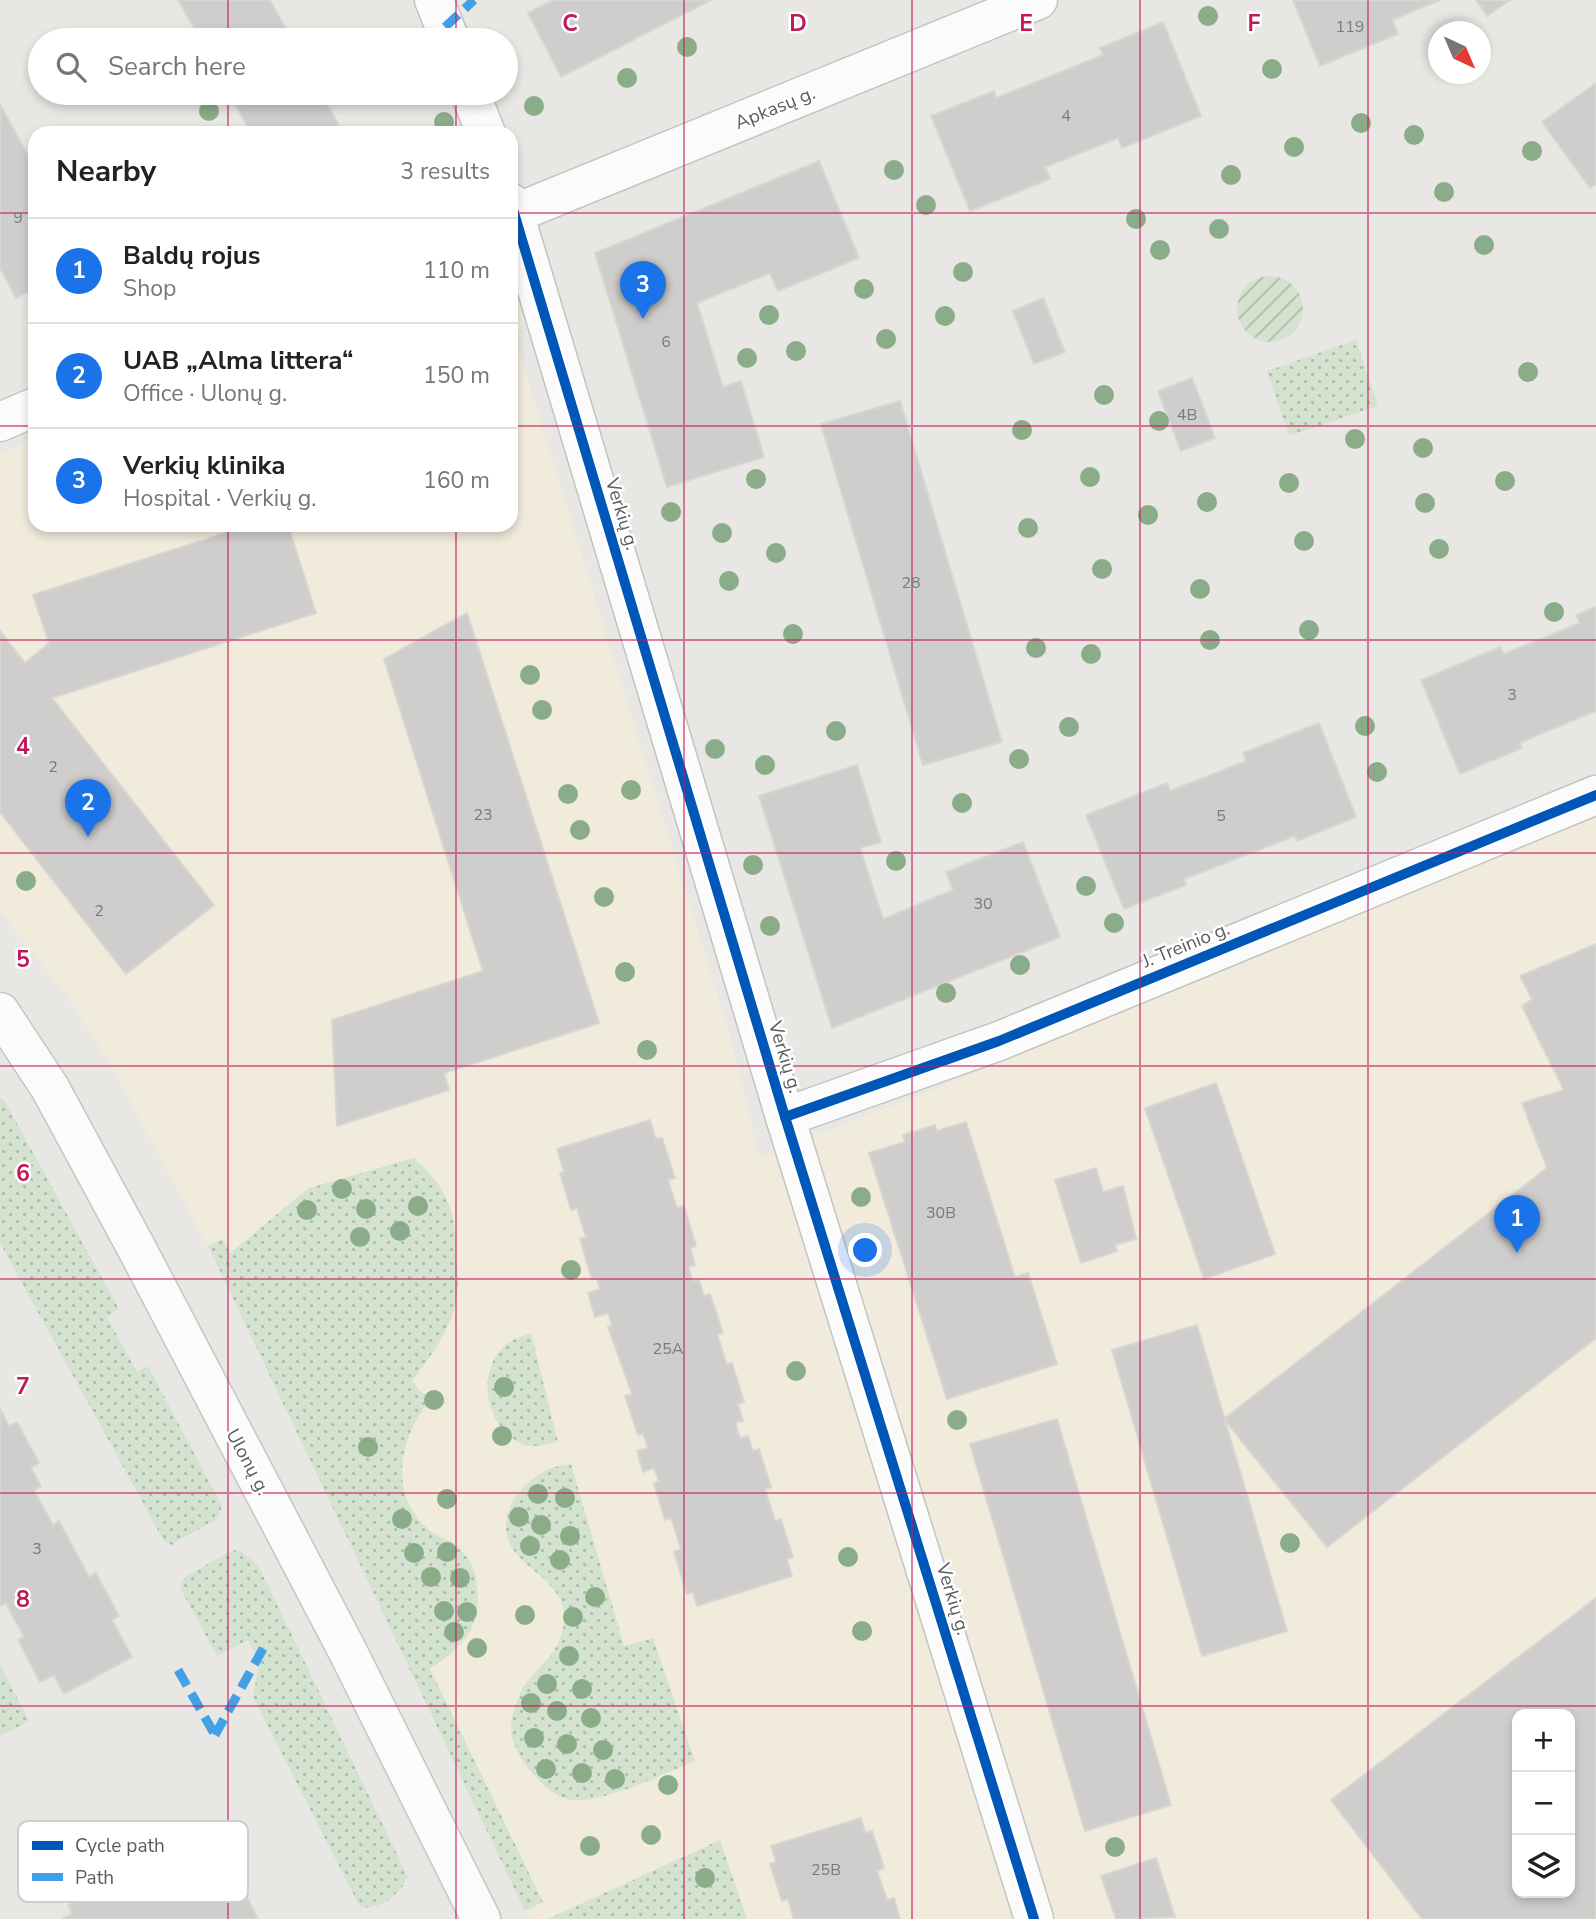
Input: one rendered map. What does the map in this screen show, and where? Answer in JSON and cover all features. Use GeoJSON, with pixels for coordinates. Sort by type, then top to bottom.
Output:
{"type":"FeatureCollection","features":[{"type":"Feature","properties":{"kind":"street"},"geometry":{"type":"LineString","coordinates":[[434,0],[445,28]]}},
{"type":"Feature","properties":{"kind":"street","name":"Apkasų g."},"geometry":{"type":"LineString","coordinates":[[518,208],[1038,0]]}},
{"type":"Feature","properties":{"kind":"street"},"geometry":{"type":"LineString","coordinates":[[475,105],[483,126]]}},
{"type":"Feature","properties":{"kind":"street","name":"Verkių g."},"geometry":{"type":"LineString","coordinates":[[518,230],[785,1117],[1034,1919]]}},
{"type":"Feature","properties":{"kind":"street"},"geometry":{"type":"LineString","coordinates":[[0,422],[28,410]]}},
{"type":"Feature","properties":{"kind":"street","name":"J. Treinio g."},"geometry":{"type":"LineString","coordinates":[[785,1117],[999,1041],[1596,795]]}},
{"type":"Feature","properties":{"kind":"street","name":"Ulonų g."},"geometry":{"type":"LineString","coordinates":[[3,1021],[50,1088],[137,1250],[347,1650],[481,1919]]}},
{"type":"Feature","properties":{"kind":"shaded area"},"geometry":{"type":"Polygon","coordinates":[[[518,302],[525,320],[518,333],[518,302]]]}},
{"type":"Feature","properties":{"kind":"shaded area"},"geometry":{"type":"Polygon","coordinates":[[[518,349],[730,1036],[759,1157],[961,1079],[1596,814],[1596,1919],[531,1919],[208,1246],[112,1067],[71,1001],[0,911],[0,454],[28,443],[28,532],[518,532],[518,349]]]}},
{"type":"Feature","properties":{"kind":"green space"},"geometry":{"type":"Polygon","coordinates":[[[1263,276],[1277,276],[1289,281],[1298,290],[1303,309],[1301,322],[1294,333],[1277,342],[1263,342],[1251,337],[1242,328],[1237,316],[1237,302],[1242,290],[1251,281],[1263,276]]]}},
{"type":"Feature","properties":{"kind":"green space"},"geometry":{"type":"Polygon","coordinates":[[[1356,340],[1378,406],[1289,436],[1267,371],[1356,340]]]}},
{"type":"Feature","properties":{"kind":"green space"},"geometry":{"type":"Polygon","coordinates":[[[0,1097],[119,1309],[107,1317],[137,1372],[148,1366],[222,1506],[217,1519],[171,1545],[164,1541],[0,1243],[0,1097]]]}},
{"type":"Feature","properties":{"kind":"green space"},"geometry":{"type":"Polygon","coordinates":[[[414,1158],[443,1191],[448,1202],[454,1227],[458,1287],[455,1307],[446,1330],[412,1381],[423,1394],[440,1392],[446,1403],[424,1408],[415,1422],[404,1453],[403,1486],[416,1516],[428,1529],[464,1553],[475,1576],[478,1602],[473,1626],[452,1653],[430,1669],[543,1902],[525,1911],[208,1246],[223,1239],[230,1253],[309,1188],[414,1158]]]}},
{"type":"Feature","properties":{"kind":"green space"},"geometry":{"type":"Polygon","coordinates":[[[531,1333],[558,1442],[534,1446],[520,1443],[500,1425],[489,1400],[488,1386],[489,1372],[502,1348],[531,1333]]]}},
{"type":"Feature","properties":{"kind":"green space"},"geometry":{"type":"Polygon","coordinates":[[[571,1464],[624,1646],[653,1638],[695,1761],[630,1788],[593,1799],[577,1800],[564,1798],[542,1784],[521,1759],[513,1740],[511,1720],[519,1695],[560,1640],[564,1610],[558,1595],[523,1561],[513,1549],[507,1535],[508,1513],[518,1493],[544,1472],[571,1464]]]}},
{"type":"Feature","properties":{"kind":"green space"},"geometry":{"type":"Polygon","coordinates":[[[239,1550],[258,1565],[408,1877],[400,1890],[382,1904],[360,1907],[253,1697],[259,1663],[248,1640],[217,1656],[181,1590],[180,1584],[185,1577],[231,1551],[239,1550]]]}},
{"type":"Feature","properties":{"kind":"green space"},"geometry":{"type":"Polygon","coordinates":[[[0,1665],[29,1721],[0,1736],[0,1665]]]}},
{"type":"Feature","properties":{"kind":"green space"},"geometry":{"type":"Polygon","coordinates":[[[720,1840],[747,1919],[548,1919],[720,1840]]]}},
{"type":"Feature","properties":{"kind":"building"},"geometry":{"type":"Polygon","coordinates":[[[178,0],[270,0],[285,28],[194,28],[178,0]]]}},
{"type":"Feature","properties":{"kind":"building"},"geometry":{"type":"Polygon","coordinates":[[[553,0],[711,0],[561,77],[528,13],[553,0]]]}},
{"type":"Feature","properties":{"kind":"building"},"geometry":{"type":"Polygon","coordinates":[[[1293,0],[1440,0],[1392,20],[1398,34],[1320,66],[1293,0]]]}},
{"type":"Feature","properties":{"kind":"building"},"geometry":{"type":"Polygon","coordinates":[[[1476,0],[1510,0],[1487,16],[1476,0]]]}},
{"type":"Feature","properties":{"kind":"building"},"geometry":{"type":"Polygon","coordinates":[[[1163,22],[1201,116],[1122,148],[1118,138],[1045,167],[1050,179],[970,211],[931,116],[994,91],[996,98],[1103,55],[1100,48],[1163,22]]]}},
{"type":"Feature","properties":{"kind":"building"},"geometry":{"type":"Polygon","coordinates":[[[1596,83],[1596,184],[1590,188],[1542,122],[1596,83]]]}},
{"type":"Feature","properties":{"kind":"building"},"geometry":{"type":"Polygon","coordinates":[[[0,104],[28,156],[28,292],[16,298],[0,268],[0,104]]]}},
{"type":"Feature","properties":{"kind":"building"},"geometry":{"type":"Polygon","coordinates":[[[236,105],[328,105],[339,126],[247,126],[236,105]]]}},
{"type":"Feature","properties":{"kind":"building"},"geometry":{"type":"Polygon","coordinates":[[[819,161],[859,258],[778,291],[770,273],[697,303],[723,387],[741,381],[764,457],[667,487],[595,253],[819,161]]]}},
{"type":"Feature","properties":{"kind":"building"},"geometry":{"type":"Polygon","coordinates":[[[1043,298],[1065,352],[1034,364],[1013,311],[1043,298]]]}},
{"type":"Feature","properties":{"kind":"building"},"geometry":{"type":"Polygon","coordinates":[[[1192,378],[1215,438],[1181,451],[1158,391],[1192,378]]]}},
{"type":"Feature","properties":{"kind":"building"},"geometry":{"type":"Polygon","coordinates":[[[900,401],[1002,742],[923,765],[821,424],[900,401]]]}},
{"type":"Feature","properties":{"kind":"building"},"geometry":{"type":"Polygon","coordinates":[[[228,532],[290,532],[316,613],[52,698],[214,905],[126,974],[0,812],[0,631],[25,663],[49,643],[33,595],[228,532]]]}},
{"type":"Feature","properties":{"kind":"building"},"geometry":{"type":"Polygon","coordinates":[[[1596,607],[1596,711],[1519,743],[1522,748],[1460,774],[1421,680],[1500,647],[1504,654],[1580,623],[1576,615],[1596,607]]]}},
{"type":"Feature","properties":{"kind":"building"},"geometry":{"type":"Polygon","coordinates":[[[467,613],[599,1023],[444,1073],[449,1090],[337,1126],[332,1020],[483,971],[384,659],[467,613]]]}},
{"type":"Feature","properties":{"kind":"building"},"geometry":{"type":"Polygon","coordinates":[[[1319,723],[1356,817],[1297,841],[1295,836],[1184,879],[1186,885],[1124,909],[1086,815],[1167,783],[1170,791],[1246,761],[1243,753],[1319,723]]]}},
{"type":"Feature","properties":{"kind":"building"},"geometry":{"type":"Polygon","coordinates":[[[857,765],[881,842],[860,848],[883,919],[953,890],[946,872],[1023,842],[1060,937],[832,1028],[759,796],[857,765]]]}},
{"type":"Feature","properties":{"kind":"building"},"geometry":{"type":"Polygon","coordinates":[[[1596,944],[1596,1338],[1327,1547],[1224,1419],[1547,1168],[1522,1103],[1564,1090],[1522,1006],[1532,999],[1520,976],[1596,944]]]}},
{"type":"Feature","properties":{"kind":"building"},"geometry":{"type":"Polygon","coordinates":[[[1216,1083],[1275,1254],[1204,1279],[1145,1108],[1216,1083]]]}},
{"type":"Feature","properties":{"kind":"building"},"geometry":{"type":"Polygon","coordinates":[[[650,1120],[656,1139],[662,1138],[675,1178],[668,1180],[677,1208],[684,1206],[696,1246],[690,1248],[695,1265],[688,1267],[693,1281],[699,1280],[704,1296],[710,1294],[723,1333],[717,1334],[727,1365],[732,1363],[744,1402],[738,1404],[743,1421],[735,1423],[740,1438],[748,1436],[753,1451],[759,1449],[771,1487],[765,1489],[775,1521],[781,1519],[793,1557],[787,1559],[792,1576],[697,1606],[693,1592],[687,1594],[674,1552],[681,1549],[671,1518],[665,1520],[654,1483],[659,1481],[654,1468],[643,1472],[637,1451],[648,1448],[643,1433],[638,1435],[625,1396],[632,1394],[608,1327],[612,1326],[608,1313],[595,1317],[588,1293],[600,1289],[597,1278],[592,1280],[580,1239],[586,1237],[577,1208],[571,1210],[560,1173],[564,1172],[557,1149],[650,1120]]]}},
{"type":"Feature","properties":{"kind":"building"},"geometry":{"type":"Polygon","coordinates":[[[966,1122],[1015,1277],[1028,1273],[1057,1364],[947,1399],[869,1153],[905,1142],[903,1135],[935,1125],[937,1131],[966,1122]]]}},
{"type":"Feature","properties":{"kind":"building"},"geometry":{"type":"Polygon","coordinates":[[[1096,1168],[1103,1192],[1123,1186],[1136,1239],[1115,1245],[1117,1251],[1081,1263],[1055,1180],[1096,1168]]]}},
{"type":"Feature","properties":{"kind":"building"},"geometry":{"type":"Polygon","coordinates":[[[1197,1325],[1287,1631],[1202,1656],[1112,1350],[1197,1325]]]}},
{"type":"Feature","properties":{"kind":"building"},"geometry":{"type":"Polygon","coordinates":[[[0,1409],[9,1426],[17,1422],[39,1463],[31,1468],[41,1486],[34,1490],[53,1525],[59,1521],[89,1577],[96,1573],[119,1616],[112,1620],[132,1657],[64,1694],[54,1675],[40,1682],[18,1640],[24,1637],[6,1603],[0,1606],[0,1409]]]}},
{"type":"Feature","properties":{"kind":"building"},"geometry":{"type":"Polygon","coordinates":[[[1057,1419],[1171,1805],[1085,1831],[970,1444],[1057,1419]]]}},
{"type":"Feature","properties":{"kind":"building"},"geometry":{"type":"Polygon","coordinates":[[[1596,1598],[1596,1919],[1422,1919],[1331,1800],[1596,1598]]]}},
{"type":"Feature","properties":{"kind":"building"},"geometry":{"type":"Polygon","coordinates":[[[861,1818],[865,1833],[872,1831],[884,1868],[877,1871],[887,1900],[894,1898],[900,1919],[794,1919],[788,1899],[782,1901],[770,1864],[776,1862],[771,1846],[861,1818]]]}},
{"type":"Feature","properties":{"kind":"building"},"geometry":{"type":"Polygon","coordinates":[[[1156,1858],[1175,1917],[1116,1919],[1101,1876],[1156,1858]]]}},
{"type":"Feature","properties":{"kind":"building"},"geometry":{"type":"Polygon","coordinates":[[[248,1899],[258,1919],[62,1919],[72,1914],[68,1905],[74,1902],[248,1902],[248,1899]]]}},
{"type":"Feature","properties":{"kind":"marked path"},"geometry":{"type":"LineString","coordinates":[[445,27],[474,0]]}},
{"type":"Feature","properties":{"kind":"marked path"},"geometry":{"type":"LineString","coordinates":[[215,1735],[265,1645]]}},
{"type":"Feature","properties":{"kind":"marked path"},"geometry":{"type":"LineString","coordinates":[[178,1670],[215,1735]]}},
{"type":"Feature","properties":{"kind":"cycle path"},"geometry":{"type":"LineString","coordinates":[[518,226],[785,1117],[1034,1919]]}},
{"type":"Feature","properties":{"kind":"cycle path"},"geometry":{"type":"LineString","coordinates":[[785,1117],[999,1041],[1596,795]]}},
{"type":"Feature","properties":{"kind":"place","name":"Verkių klinika"},"geometry":{"type":"Point","coordinates":[643,319]}},
{"type":"Feature","properties":{"kind":"place","name":"UAB „Alma littera“"},"geometry":{"type":"Point","coordinates":[88,837]}},
{"type":"Feature","properties":{"kind":"place","name":"Baldų rojus"},"geometry":{"type":"Point","coordinates":[1517,1253]}}]}
